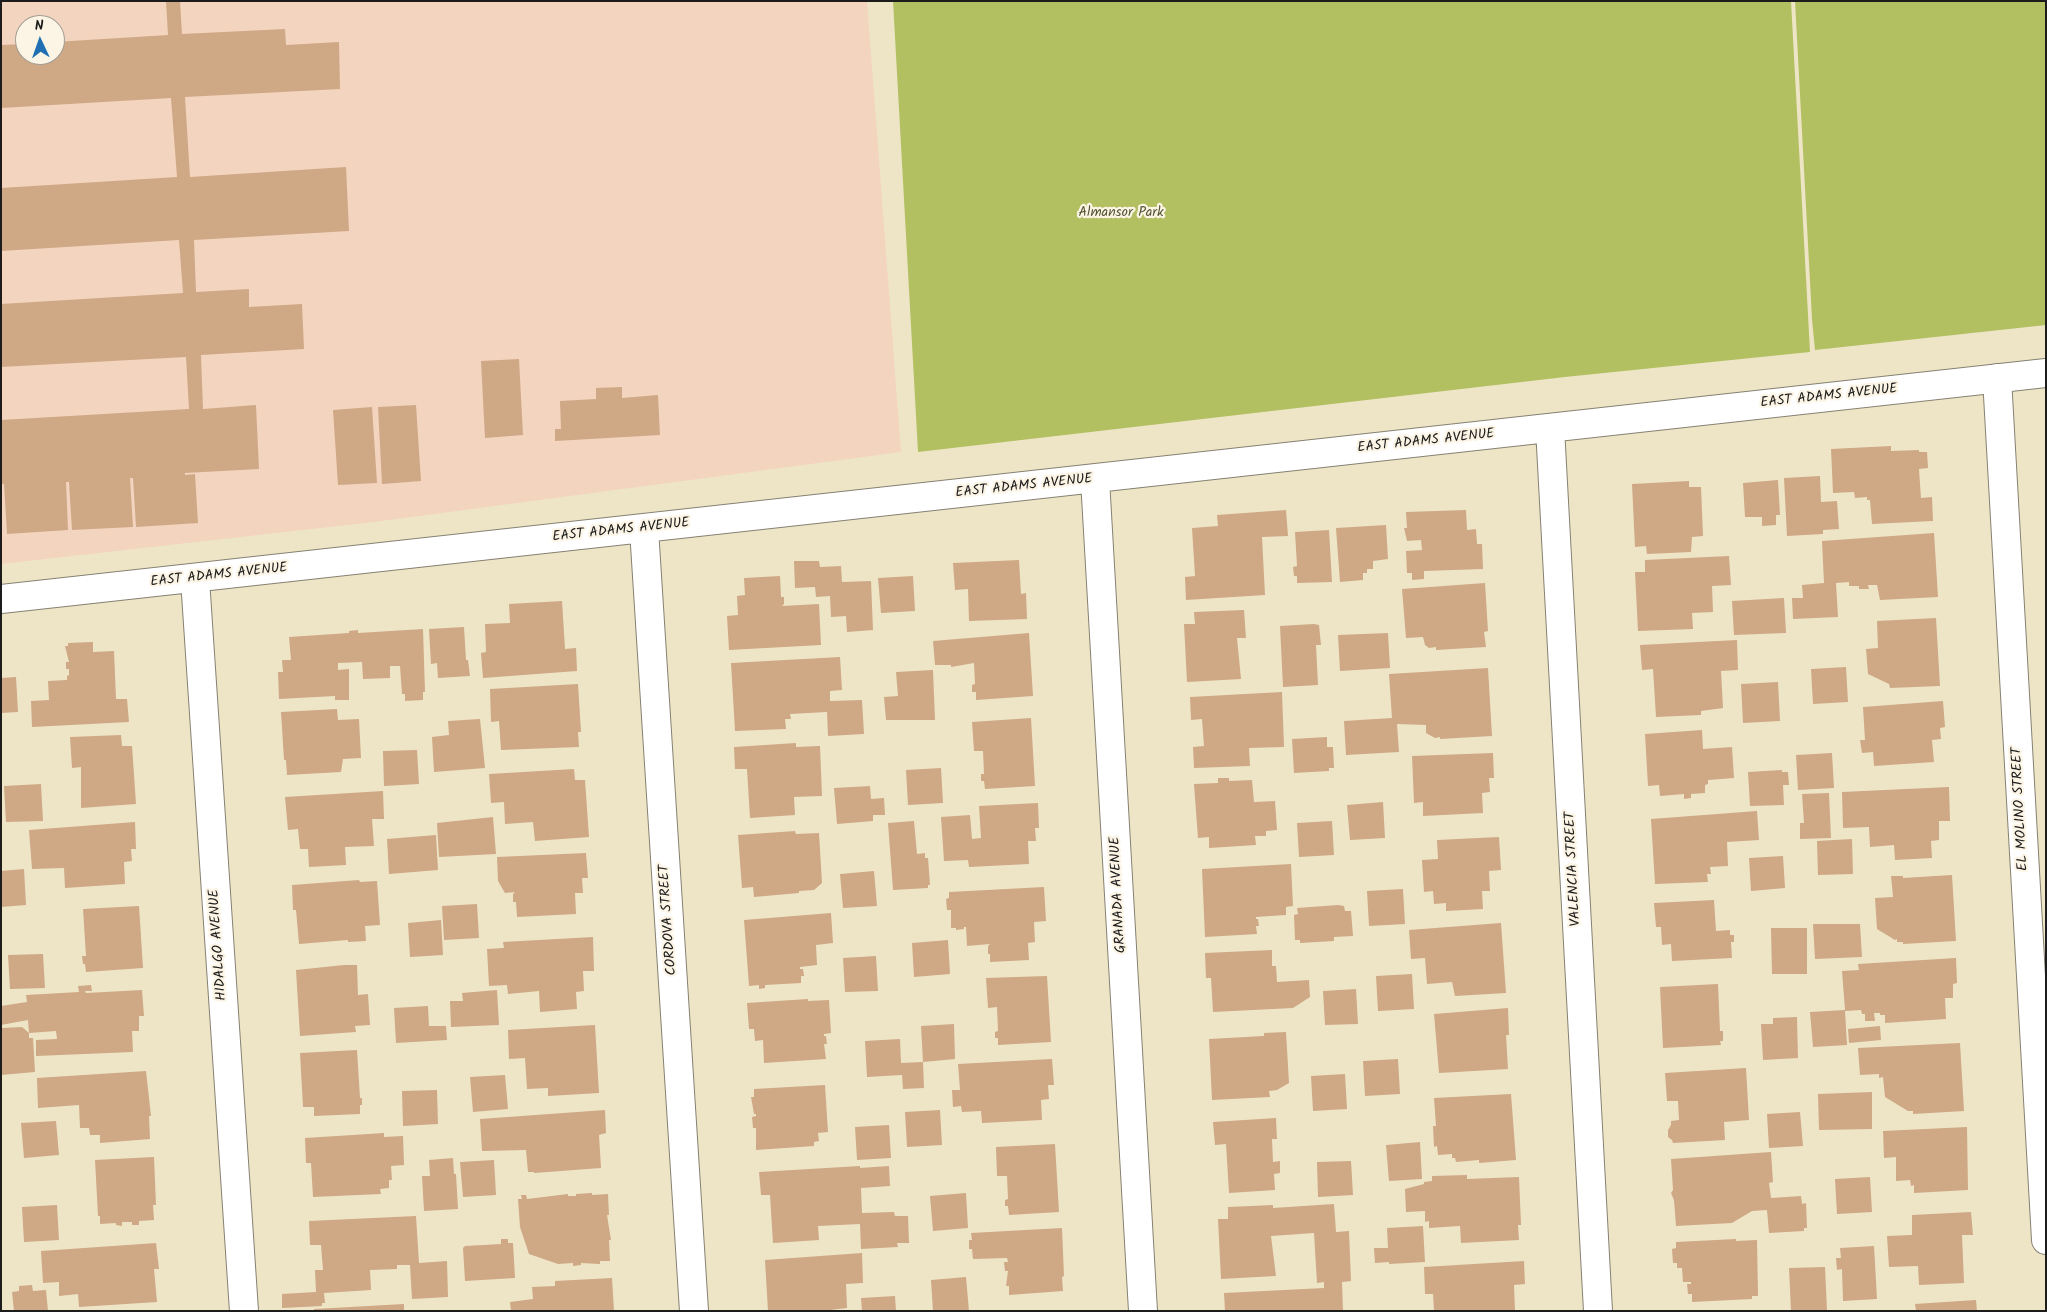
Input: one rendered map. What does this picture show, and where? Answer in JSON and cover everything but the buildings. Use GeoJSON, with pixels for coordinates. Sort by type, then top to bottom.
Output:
{"type":"FeatureCollection","features":[{"type":"Feature","properties":{"kind":"street","name":"EAST ADAMS AVENUE"},"geometry":{"type":"LineString","coordinates":[[1,599],[2046,373]]}},
{"type":"Feature","properties":{"kind":"street","name":"EL MOLINO STREET"},"geometry":{"type":"LineString","coordinates":[[1997,378],[2046,1240]]}},
{"type":"Feature","properties":{"kind":"street","name":"VALENCIA STREET"},"geometry":{"type":"LineString","coordinates":[[1550,428],[1598,1311]]}},
{"type":"Feature","properties":{"kind":"street","name":"GRANADA AVENUE"},"geometry":{"type":"LineString","coordinates":[[1096,478],[1143,1311]]}},
{"type":"Feature","properties":{"kind":"street","name":"CORDOVA STREET"},"geometry":{"type":"LineString","coordinates":[[644,529],[694,1311]]}},
{"type":"Feature","properties":{"kind":"street","name":"HIDALGO AVENUE"},"geometry":{"type":"LineString","coordinates":[[195,579],[244,1311]]}},
{"type":"Feature","properties":{"kind":"shaded area"},"geometry":{"type":"Polygon","coordinates":[[[1,1],[867,1],[901,452],[374,522],[1,564],[1,1]]]}},
{"type":"Feature","properties":{"kind":"green space","name":"Almansor Park"},"geometry":{"type":"Polygon","coordinates":[[[893,1],[1791,1],[1810,352],[1565,377],[918,452],[893,1]]]}},
{"type":"Feature","properties":{"kind":"green space"},"geometry":{"type":"Polygon","coordinates":[[[1795,1],[2046,1],[2046,325],[1815,350],[1795,1]]]}}]}
